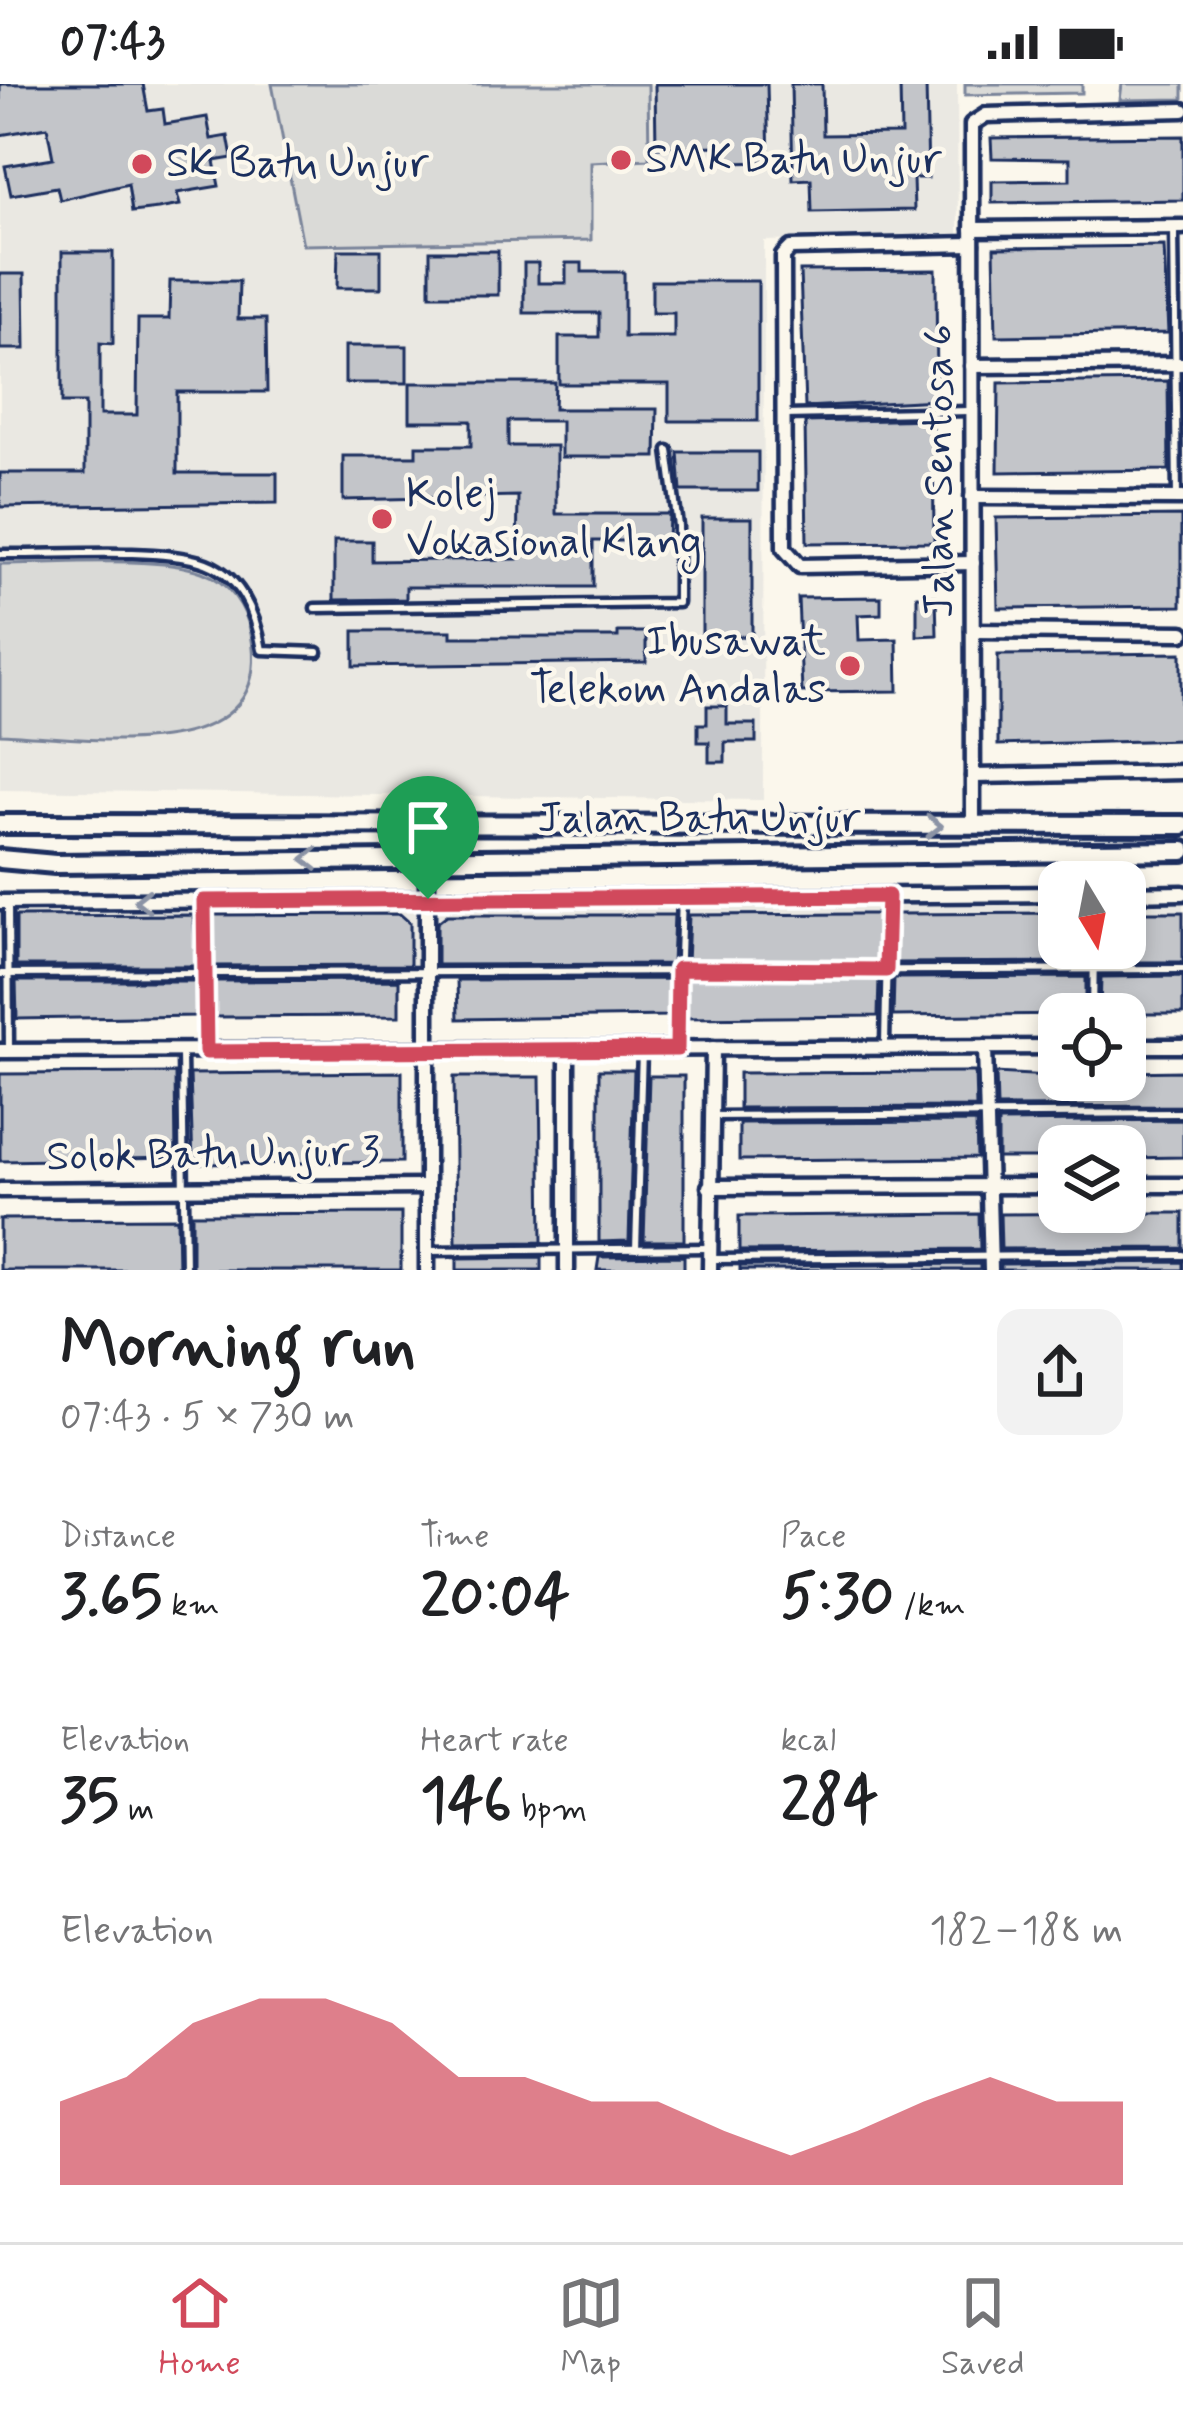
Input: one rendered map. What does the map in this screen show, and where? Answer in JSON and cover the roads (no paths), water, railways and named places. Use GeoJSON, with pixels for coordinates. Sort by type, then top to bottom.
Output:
{"type":"FeatureCollection","features":[{"type":"Feature","properties":{"kind":"main road","name":"Jalan Batu Unjur"},"geometry":{"type":"LineString","coordinates":[[0,824],[1183,825]]}},
{"type":"Feature","properties":{"kind":"main road"},"geometry":{"type":"LineString","coordinates":[[397,827],[422,843],[428,857]]}},
{"type":"Feature","properties":{"kind":"main road","name":"Jalan Batu Unjur"},"geometry":{"type":"LineString","coordinates":[[0,859],[55,864],[1183,851]]}},
{"type":"Feature","properties":{"kind":"street","name":"Jalan Sentosa 6"},"geometry":{"type":"LineString","coordinates":[[973,826],[976,117],[1183,110]]}},
{"type":"Feature","properties":{"kind":"street"},"geometry":{"type":"LineString","coordinates":[[973,562],[794,562],[784,548],[785,252],[972,236],[1178,228]]}},
{"type":"Feature","properties":{"kind":"street"},"geometry":{"type":"LineString","coordinates":[[972,366],[1179,364]]}},
{"type":"Feature","properties":{"kind":"street"},"geometry":{"type":"LineString","coordinates":[[973,497],[1180,498]]}},
{"type":"Feature","properties":{"kind":"street"},"geometry":{"type":"LineString","coordinates":[[973,631],[1183,633]]}},
{"type":"Feature","properties":{"kind":"street"},"geometry":{"type":"LineString","coordinates":[[973,776],[1183,772]]}},
{"type":"Feature","properties":{"kind":"street"},"geometry":{"type":"LineString","coordinates":[[427,1270],[428,857]]}},
{"type":"Feature","properties":{"kind":"street"},"geometry":{"type":"LineString","coordinates":[[1146,894],[1183,893]]}},
{"type":"Feature","properties":{"kind":"street"},"geometry":{"type":"LineString","coordinates":[[4,902],[1038,894]]}},
{"type":"Feature","properties":{"kind":"street"},"geometry":{"type":"LineString","coordinates":[[1146,1046],[1183,1046]]}},
{"type":"Feature","properties":{"kind":"street"},"geometry":{"type":"LineString","coordinates":[[985,1047],[990,1263]]}},
{"type":"Feature","properties":{"kind":"street"},"geometry":{"type":"LineString","coordinates":[[4,1051],[1038,1047]]}},
{"type":"Feature","properties":{"kind":"street"},"geometry":{"type":"LineString","coordinates":[[709,1259],[713,1048]]}},
{"type":"Feature","properties":{"kind":"street"},"geometry":{"type":"LineString","coordinates":[[567,1049],[568,1270]]}},
{"type":"Feature","properties":{"kind":"street"},"geometry":{"type":"LineString","coordinates":[[1146,1185],[1183,1185]]}},
{"type":"Feature","properties":{"kind":"street","name":"Solok Batu Unjur 3"},"geometry":{"type":"LineString","coordinates":[[0,1190],[427,1186]]}},
{"type":"Feature","properties":{"kind":"street"},"geometry":{"type":"LineString","coordinates":[[709,1187],[1038,1186]]}},
{"type":"Feature","properties":{"kind":"lane"},"geometry":{"type":"LineString","coordinates":[[1178,228],[1180,498]]}},
{"type":"Feature","properties":{"kind":"lane"},"geometry":{"type":"LineString","coordinates":[[785,415],[973,411]]}},
{"type":"Feature","properties":{"kind":"lane"},"geometry":{"type":"LineString","coordinates":[[315,608],[678,603],[678,526],[668,450]]}},
{"type":"Feature","properties":{"kind":"lane"},"geometry":{"type":"LineString","coordinates":[[0,554],[199,561],[239,590],[251,607],[262,650],[317,652]]}},
{"type":"Feature","properties":{"kind":"lane"},"geometry":{"type":"LineString","coordinates":[[885,1048],[888,896]]}},
{"type":"Feature","properties":{"kind":"lane"},"geometry":{"type":"LineString","coordinates":[[677,1049],[682,897]]}},
{"type":"Feature","properties":{"kind":"lane"},"geometry":{"type":"LineString","coordinates":[[204,901],[206,1052]]}},
{"type":"Feature","properties":{"kind":"lane"},"geometry":{"type":"LineString","coordinates":[[4,902],[4,1051]]}},
{"type":"Feature","properties":{"kind":"lane"},"geometry":{"type":"LineString","coordinates":[[4,974],[428,968],[1094,969],[1093,993]]}},
{"type":"Feature","properties":{"kind":"lane"},"geometry":{"type":"LineString","coordinates":[[1146,969],[1183,969]]}},
{"type":"Feature","properties":{"kind":"lane"},"geometry":{"type":"LineString","coordinates":[[182,1050],[184,1270]]}},
{"type":"Feature","properties":{"kind":"lane"},"geometry":{"type":"LineString","coordinates":[[636,1249],[642,1050]]}},
{"type":"Feature","properties":{"kind":"lane"},"geometry":{"type":"LineString","coordinates":[[712,1116],[1183,1113]]}},
{"type":"Feature","properties":{"kind":"lane"},"geometry":{"type":"LineString","coordinates":[[427,1251],[636,1249],[709,1259],[990,1263],[1183,1256]]}},
{"type":"Feature","properties":{"kind":"place","name":"SMK Batu Unjur"},"geometry":{"type":"Point","coordinates":[621,160]}},
{"type":"Feature","properties":{"kind":"place","name":"SK Batu Unjur"},"geometry":{"type":"Point","coordinates":[142,164]}},
{"type":"Feature","properties":{"kind":"place","name":"Kolej Vokasional Klang"},"geometry":{"type":"Point","coordinates":[382,519]}},
{"type":"Feature","properties":{"kind":"place","name":"Ibusawat Telekom Andalas"},"geometry":{"type":"Point","coordinates":[850,666]}}]}
